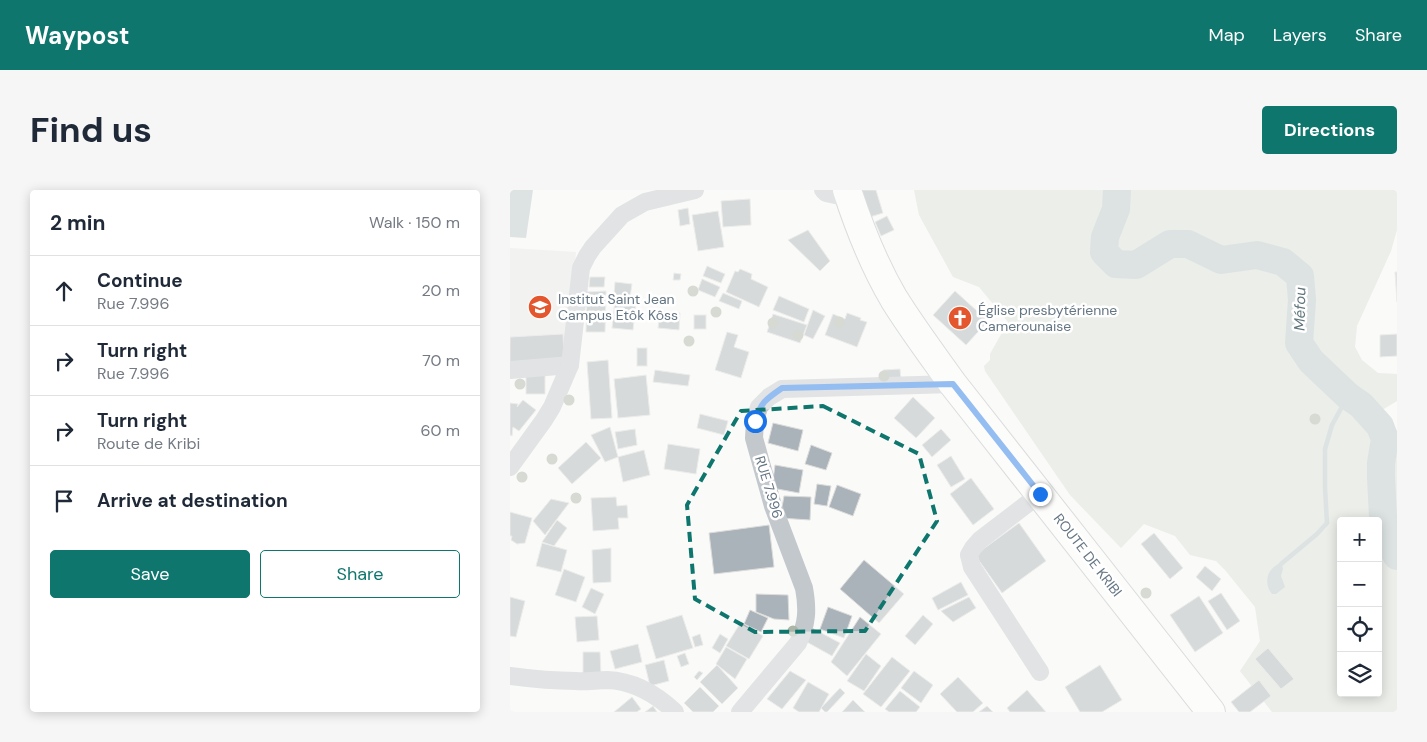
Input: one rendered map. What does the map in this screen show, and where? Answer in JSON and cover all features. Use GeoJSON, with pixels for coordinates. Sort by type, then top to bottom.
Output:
{"type":"FeatureCollection","features":[{"type":"Feature","properties":{"kind":"main road","name":"ROUTE DE KRIBI"},"geometry":{"type":"LineString","coordinates":[[848,194],[869,247],[894,298],[920,339],[953,384],[1211,712]]}},
{"type":"Feature","properties":{"kind":"street"},"geometry":{"type":"LineString","coordinates":[[510,467],[552,407],[570,365],[581,268],[587,256],[622,215],[645,202],[696,190]]}},
{"type":"Feature","properties":{"kind":"street"},"geometry":{"type":"LineString","coordinates":[[823,190],[826,193],[848,194]]}},
{"type":"Feature","properties":{"kind":"street"},"geometry":{"type":"LineString","coordinates":[[510,370],[570,365]]}},
{"type":"Feature","properties":{"kind":"street","name":"RUE 7.996"},"geometry":{"type":"LineString","coordinates":[[740,712],[798,643],[807,617],[804,588],[773,506],[754,438],[755,421],[759,407],[782,388],[953,384]]}},
{"type":"Feature","properties":{"kind":"street"},"geometry":{"type":"LineString","coordinates":[[1040,494],[980,540],[969,555],[972,567],[1040,672]]}},
{"type":"Feature","properties":{"kind":"street"},"geometry":{"type":"LineString","coordinates":[[510,676],[578,682],[607,680],[631,684],[646,690],[675,712]]}},
{"type":"Feature","properties":{"kind":"highlighted area"},"geometry":{"type":"Polygon","coordinates":[[[823,406],[919,454],[937,521],[865,631],[755,632],[695,599],[687,505],[741,411],[823,406]]]}},
{"type":"Feature","properties":{"kind":"shaded area"},"geometry":{"type":"Polygon","coordinates":[[[510,190],[533,190],[526,238],[510,237],[510,190]]]}},
{"type":"Feature","properties":{"kind":"shaded area"},"geometry":{"type":"Polygon","coordinates":[[[914,190],[1397,190],[1397,230],[1391,251],[1357,326],[1355,347],[1362,360],[1378,373],[1397,374],[1397,401],[1382,410],[1397,435],[1397,712],[1272,712],[1240,671],[1260,641],[1255,607],[1216,561],[1190,555],[1175,536],[1144,524],[1121,548],[1070,495],[985,371],[984,366],[990,360],[990,354],[1008,322],[979,287],[953,277],[919,215],[914,190]]]}},
{"type":"Feature","properties":{"kind":"shaded area","name":"Institut Saint Jean Campus Etôk Kôss"},"geometry":{"type":"Polygon","coordinates":[[[510,248],[576,252],[565,361],[510,364],[510,248]]]}},
{"type":"Feature","properties":{"kind":"shaded area"},"geometry":{"type":"Polygon","coordinates":[[[1278,564],[1282,565],[1281,576],[1285,587],[1276,594],[1272,594],[1267,582],[1271,570],[1278,564]]]}},
{"type":"Feature","properties":{"kind":"building"},"geometry":{"type":"Polygon","coordinates":[[[862,190],[876,190],[883,213],[870,217],[862,190]]]}},
{"type":"Feature","properties":{"kind":"building"},"geometry":{"type":"Polygon","coordinates":[[[750,199],[751,225],[723,227],[721,201],[750,199]]]}},
{"type":"Feature","properties":{"kind":"building"},"geometry":{"type":"Polygon","coordinates":[[[688,208],[690,224],[680,226],[678,210],[688,208]]]}},
{"type":"Feature","properties":{"kind":"building"},"geometry":{"type":"Polygon","coordinates":[[[718,211],[724,247],[698,251],[692,215],[718,211]]]}},
{"type":"Feature","properties":{"kind":"building"},"geometry":{"type":"Polygon","coordinates":[[[887,216],[894,230],[881,236],[875,222],[887,216]]]}},
{"type":"Feature","properties":{"kind":"building"},"geometry":{"type":"Polygon","coordinates":[[[808,230],[830,261],[820,271],[788,240],[808,230]]]}},
{"type":"Feature","properties":{"kind":"building"},"geometry":{"type":"Polygon","coordinates":[[[707,266],[725,274],[721,283],[703,276],[707,266]]]}},
{"type":"Feature","properties":{"kind":"building"},"geometry":{"type":"Polygon","coordinates":[[[740,269],[752,274],[751,279],[768,287],[759,307],[726,292],[735,271],[738,272],[740,269]]]}},
{"type":"Feature","properties":{"kind":"building"},"geometry":{"type":"Polygon","coordinates":[[[1395,272],[1397,272],[1397,302],[1395,272]]]}},
{"type":"Feature","properties":{"kind":"building"},"geometry":{"type":"Polygon","coordinates":[[[674,273],[681,274],[680,280],[673,280],[674,273]]]}},
{"type":"Feature","properties":{"kind":"building"},"geometry":{"type":"Polygon","coordinates":[[[590,277],[605,277],[604,287],[589,287],[590,277]]]}},
{"type":"Feature","properties":{"kind":"building"},"geometry":{"type":"Polygon","coordinates":[[[702,279],[720,287],[715,297],[698,290],[702,279]]]}},
{"type":"Feature","properties":{"kind":"building"},"geometry":{"type":"Polygon","coordinates":[[[615,282],[632,284],[630,297],[614,295],[615,282]]]}},
{"type":"Feature","properties":{"kind":"building"},"geometry":{"type":"Polygon","coordinates":[[[606,291],[605,332],[586,332],[587,292],[606,291]]]}},
{"type":"Feature","properties":{"kind":"building","name":"Église presbytérienne Camerounaise"},"geometry":{"type":"Polygon","coordinates":[[[955,291],[988,321],[966,345],[933,315],[955,291]]]}},
{"type":"Feature","properties":{"kind":"building"},"geometry":{"type":"Polygon","coordinates":[[[723,293],[742,301],[739,309],[719,301],[723,293]]]}},
{"type":"Feature","properties":{"kind":"building"},"geometry":{"type":"Polygon","coordinates":[[[779,296],[809,309],[804,322],[773,310],[779,296]]]}},
{"type":"Feature","properties":{"kind":"building"},"geometry":{"type":"Polygon","coordinates":[[[615,301],[636,303],[633,330],[612,328],[615,301]]]}},
{"type":"Feature","properties":{"kind":"building"},"geometry":{"type":"Polygon","coordinates":[[[813,310],[825,316],[813,339],[804,335],[813,310]]]}},
{"type":"Feature","properties":{"kind":"building"},"geometry":{"type":"Polygon","coordinates":[[[660,311],[680,313],[679,330],[658,328],[660,311]]]}},
{"type":"Feature","properties":{"kind":"building"},"geometry":{"type":"Polygon","coordinates":[[[847,313],[867,322],[857,347],[825,335],[833,314],[845,319],[847,313]]]}},
{"type":"Feature","properties":{"kind":"building"},"geometry":{"type":"Polygon","coordinates":[[[773,314],[807,325],[800,343],[767,332],[773,314]]]}},
{"type":"Feature","properties":{"kind":"building"},"geometry":{"type":"Polygon","coordinates":[[[694,315],[706,315],[706,329],[694,329],[694,315]]]}},
{"type":"Feature","properties":{"kind":"building"},"geometry":{"type":"Polygon","coordinates":[[[727,332],[738,335],[734,347],[749,352],[741,378],[715,370],[727,332]]]}},
{"type":"Feature","properties":{"kind":"building"},"geometry":{"type":"Polygon","coordinates":[[[563,334],[564,358],[510,362],[510,337],[563,334]]]}},
{"type":"Feature","properties":{"kind":"building"},"geometry":{"type":"Polygon","coordinates":[[[1397,334],[1397,356],[1380,357],[1380,335],[1397,334]]]}},
{"type":"Feature","properties":{"kind":"building"},"geometry":{"type":"Polygon","coordinates":[[[637,348],[647,348],[647,366],[637,366],[637,348]]]}},
{"type":"Feature","properties":{"kind":"building"},"geometry":{"type":"Polygon","coordinates":[[[608,360],[612,418],[591,419],[587,362],[608,360]]]}},
{"type":"Feature","properties":{"kind":"building"},"geometry":{"type":"Polygon","coordinates":[[[900,369],[901,380],[883,381],[883,370],[900,369]]]}},
{"type":"Feature","properties":{"kind":"building"},"geometry":{"type":"Polygon","coordinates":[[[655,370],[690,375],[688,386],[653,382],[655,370]]]}},
{"type":"Feature","properties":{"kind":"building"},"geometry":{"type":"Polygon","coordinates":[[[545,372],[545,394],[526,394],[526,373],[545,372]]]}},
{"type":"Feature","properties":{"kind":"building"},"geometry":{"type":"Polygon","coordinates":[[[646,375],[650,415],[618,418],[614,379],[646,375]]]}},
{"type":"Feature","properties":{"kind":"building"},"geometry":{"type":"Polygon","coordinates":[[[913,397],[935,418],[916,438],[894,418],[913,397]]]}},
{"type":"Feature","properties":{"kind":"building"},"geometry":{"type":"Polygon","coordinates":[[[523,400],[536,410],[519,431],[513,427],[512,436],[510,435],[510,403],[518,404],[517,407],[523,400]]]}},
{"type":"Feature","properties":{"kind":"building"},"geometry":{"type":"Polygon","coordinates":[[[700,414],[728,421],[724,435],[697,428],[700,414]]]}},
{"type":"Feature","properties":{"kind":"building"},"geometry":{"type":"Polygon","coordinates":[[[773,423],[803,430],[798,451],[768,443],[773,423]]]}},
{"type":"Feature","properties":{"kind":"building"},"geometry":{"type":"Polygon","coordinates":[[[610,427],[618,457],[605,462],[591,435],[610,427]]]}},
{"type":"Feature","properties":{"kind":"building"},"geometry":{"type":"Polygon","coordinates":[[[635,429],[637,445],[618,449],[615,432],[635,429]]]}},
{"type":"Feature","properties":{"kind":"building"},"geometry":{"type":"Polygon","coordinates":[[[941,429],[951,440],[932,457],[922,445],[941,429]]]}},
{"type":"Feature","properties":{"kind":"building"},"geometry":{"type":"Polygon","coordinates":[[[586,442],[601,458],[572,484],[558,468],[586,442]]]}},
{"type":"Feature","properties":{"kind":"building"},"geometry":{"type":"Polygon","coordinates":[[[668,444],[700,449],[696,474],[664,469],[668,444]]]}},
{"type":"Feature","properties":{"kind":"building"},"geometry":{"type":"Polygon","coordinates":[[[811,445],[832,453],[826,470],[805,464],[811,445]]]}},
{"type":"Feature","properties":{"kind":"building"},"geometry":{"type":"Polygon","coordinates":[[[644,450],[650,475],[623,482],[618,457],[644,450]]]}},
{"type":"Feature","properties":{"kind":"building"},"geometry":{"type":"Polygon","coordinates":[[[951,456],[965,479],[951,487],[937,465],[951,456]]]}},
{"type":"Feature","properties":{"kind":"building"},"geometry":{"type":"Polygon","coordinates":[[[775,465],[803,470],[799,493],[772,488],[775,465]]]}},
{"type":"Feature","properties":{"kind":"building"},"geometry":{"type":"Polygon","coordinates":[[[971,478],[994,509],[973,525],[950,494],[971,478]]]}},
{"type":"Feature","properties":{"kind":"building"},"geometry":{"type":"Polygon","coordinates":[[[817,484],[831,486],[827,506],[814,504],[817,484]]]}},
{"type":"Feature","properties":{"kind":"building"},"geometry":{"type":"Polygon","coordinates":[[[837,485],[861,494],[853,516],[829,507],[837,485]]]}},
{"type":"Feature","properties":{"kind":"building"},"geometry":{"type":"Polygon","coordinates":[[[784,496],[811,497],[810,520],[780,518],[784,496]]]}},
{"type":"Feature","properties":{"kind":"building"},"geometry":{"type":"Polygon","coordinates":[[[616,497],[617,506],[627,505],[628,518],[618,518],[619,529],[593,531],[591,498],[616,497]]]}},
{"type":"Feature","properties":{"kind":"building"},"geometry":{"type":"Polygon","coordinates":[[[551,499],[569,503],[545,535],[533,521],[551,499]]]}},
{"type":"Feature","properties":{"kind":"building"},"geometry":{"type":"Polygon","coordinates":[[[510,512],[532,518],[525,543],[517,544],[511,540],[510,512]]]}},
{"type":"Feature","properties":{"kind":"building"},"geometry":{"type":"Polygon","coordinates":[[[557,520],[567,528],[554,546],[542,542],[557,520]]]}},
{"type":"Feature","properties":{"kind":"building"},"geometry":{"type":"Polygon","coordinates":[[[1019,523],[1046,561],[1002,593],[975,555],[1019,523]]]}},
{"type":"Feature","properties":{"kind":"building"},"geometry":{"type":"Polygon","coordinates":[[[769,525],[774,567],[714,574],[709,533],[769,525]]]}},
{"type":"Feature","properties":{"kind":"building"},"geometry":{"type":"Polygon","coordinates":[[[1154,533],[1183,568],[1170,579],[1141,544],[1154,533]]]}},
{"type":"Feature","properties":{"kind":"building"},"geometry":{"type":"Polygon","coordinates":[[[542,543],[567,550],[561,572],[536,566],[542,543]]]}},
{"type":"Feature","properties":{"kind":"building"},"geometry":{"type":"Polygon","coordinates":[[[611,548],[611,582],[593,583],[592,550],[611,548]]]}},
{"type":"Feature","properties":{"kind":"building"},"geometry":{"type":"Polygon","coordinates":[[[864,560],[904,594],[879,623],[840,589],[864,560]]]}},
{"type":"Feature","properties":{"kind":"building"},"geometry":{"type":"Polygon","coordinates":[[[1205,566],[1221,579],[1212,591],[1196,577],[1205,566]]]}},
{"type":"Feature","properties":{"kind":"building"},"geometry":{"type":"Polygon","coordinates":[[[564,569],[585,577],[576,602],[555,595],[564,569]]]}},
{"type":"Feature","properties":{"kind":"building"},"geometry":{"type":"Polygon","coordinates":[[[961,582],[968,595],[938,610],[932,598],[961,582]]]}},
{"type":"Feature","properties":{"kind":"building"},"geometry":{"type":"Polygon","coordinates":[[[591,588],[604,594],[595,614],[582,607],[591,588]]]}},
{"type":"Feature","properties":{"kind":"building"},"geometry":{"type":"Polygon","coordinates":[[[1221,593],[1240,621],[1227,630],[1208,601],[1221,593]]]}},
{"type":"Feature","properties":{"kind":"building"},"geometry":{"type":"Polygon","coordinates":[[[756,594],[788,595],[789,620],[774,619],[756,612],[756,594]]]}},
{"type":"Feature","properties":{"kind":"building"},"geometry":{"type":"Polygon","coordinates":[[[1199,596],[1223,633],[1195,652],[1170,615],[1199,596]]]}},
{"type":"Feature","properties":{"kind":"building"},"geometry":{"type":"Polygon","coordinates":[[[510,597],[525,601],[516,637],[510,636],[510,597]]]}},
{"type":"Feature","properties":{"kind":"building"},"geometry":{"type":"Polygon","coordinates":[[[969,597],[976,608],[953,622],[941,611],[969,597]]]}},
{"type":"Feature","properties":{"kind":"building"},"geometry":{"type":"Polygon","coordinates":[[[828,607],[852,616],[844,638],[820,629],[828,607]]]}},
{"type":"Feature","properties":{"kind":"building"},"geometry":{"type":"Polygon","coordinates":[[[750,610],[768,618],[761,632],[744,624],[750,610]]]}},
{"type":"Feature","properties":{"kind":"building"},"geometry":{"type":"Polygon","coordinates":[[[682,615],[693,648],[656,659],[646,626],[682,615]]]}},
{"type":"Feature","properties":{"kind":"building"},"geometry":{"type":"Polygon","coordinates":[[[923,615],[933,624],[915,645],[905,636],[923,615]]]}},
{"type":"Feature","properties":{"kind":"building"},"geometry":{"type":"Polygon","coordinates":[[[597,616],[599,640],[577,642],[575,617],[597,616]]]}},
{"type":"Feature","properties":{"kind":"building"},"geometry":{"type":"Polygon","coordinates":[[[860,617],[881,634],[847,676],[831,662],[860,617]]]}},
{"type":"Feature","properties":{"kind":"building"},"geometry":{"type":"Polygon","coordinates":[[[741,622],[763,636],[749,659],[726,646],[741,622]]]}},
{"type":"Feature","properties":{"kind":"building"},"geometry":{"type":"Polygon","coordinates":[[[812,628],[840,643],[832,656],[805,641],[812,628]]]}},
{"type":"Feature","properties":{"kind":"building"},"geometry":{"type":"Polygon","coordinates":[[[700,634],[703,645],[695,647],[692,637],[700,634]]]}},
{"type":"Feature","properties":{"kind":"building"},"geometry":{"type":"Polygon","coordinates":[[[720,634],[728,639],[720,653],[712,648],[720,634]]]}},
{"type":"Feature","properties":{"kind":"building"},"geometry":{"type":"Polygon","coordinates":[[[638,644],[642,662],[615,669],[610,651],[638,644]]]}},
{"type":"Feature","properties":{"kind":"building"},"geometry":{"type":"Polygon","coordinates":[[[726,647],[747,659],[735,679],[716,664],[726,647]]]}},
{"type":"Feature","properties":{"kind":"building"},"geometry":{"type":"Polygon","coordinates":[[[1268,648],[1294,679],[1281,689],[1255,659],[1268,648]]]}},
{"type":"Feature","properties":{"kind":"building"},"geometry":{"type":"Polygon","coordinates":[[[583,652],[600,652],[601,675],[583,676],[583,652]]]}},
{"type":"Feature","properties":{"kind":"building"},"geometry":{"type":"Polygon","coordinates":[[[685,653],[689,664],[681,667],[677,656],[685,653]]]}},
{"type":"Feature","properties":{"kind":"building"},"geometry":{"type":"Polygon","coordinates":[[[866,654],[881,666],[864,691],[847,681],[866,654]]]}},
{"type":"Feature","properties":{"kind":"building"},"geometry":{"type":"Polygon","coordinates":[[[892,657],[910,671],[881,707],[863,694],[892,657]]]}},
{"type":"Feature","properties":{"kind":"building"},"geometry":{"type":"Polygon","coordinates":[[[664,660],[669,681],[650,686],[645,665],[664,660]]]}},
{"type":"Feature","properties":{"kind":"building"},"geometry":{"type":"Polygon","coordinates":[[[717,665],[738,688],[722,704],[700,682],[717,665]]]}},
{"type":"Feature","properties":{"kind":"building"},"geometry":{"type":"Polygon","coordinates":[[[1100,665],[1122,700],[1102,712],[1080,712],[1065,687],[1100,665]]]}},
{"type":"Feature","properties":{"kind":"building"},"geometry":{"type":"Polygon","coordinates":[[[699,671],[703,673],[697,680],[694,677],[699,671]]]}},
{"type":"Feature","properties":{"kind":"building"},"geometry":{"type":"Polygon","coordinates":[[[790,671],[806,680],[782,709],[767,699],[790,671]]]}},
{"type":"Feature","properties":{"kind":"building"},"geometry":{"type":"Polygon","coordinates":[[[914,671],[933,685],[921,703],[901,688],[914,671]]]}},
{"type":"Feature","properties":{"kind":"building"},"geometry":{"type":"Polygon","coordinates":[[[958,677],[983,703],[973,712],[957,712],[940,694],[958,677]]]}},
{"type":"Feature","properties":{"kind":"building"},"geometry":{"type":"Polygon","coordinates":[[[1259,680],[1271,696],[1250,712],[1239,712],[1231,702],[1259,680]]]}},
{"type":"Feature","properties":{"kind":"building"},"geometry":{"type":"Polygon","coordinates":[[[808,682],[829,694],[819,712],[799,712],[793,708],[808,682]]]}},
{"type":"Feature","properties":{"kind":"building"},"geometry":{"type":"Polygon","coordinates":[[[700,687],[719,706],[713,712],[693,712],[684,703],[700,687]]]}},
{"type":"Feature","properties":{"kind":"building"},"geometry":{"type":"Polygon","coordinates":[[[840,688],[845,693],[825,712],[821,708],[840,688]]]}},
{"type":"Feature","properties":{"kind":"building"},"geometry":{"type":"Polygon","coordinates":[[[1027,690],[1046,712],[1010,712],[1007,708],[1027,690]]]}},
{"type":"Feature","properties":{"kind":"building"},"geometry":{"type":"Polygon","coordinates":[[[900,691],[920,707],[916,712],[889,712],[885,709],[900,691]]]}},
{"type":"Feature","properties":{"kind":"building"},"geometry":{"type":"Polygon","coordinates":[[[632,697],[641,709],[637,712],[614,712],[632,697]]]}},
{"type":"Feature","properties":{"kind":"building"},"geometry":{"type":"Polygon","coordinates":[[[853,700],[865,712],[842,712],[853,700]]]}},
{"type":"Feature","properties":{"kind":"building"},"geometry":{"type":"Polygon","coordinates":[[[653,706],[657,712],[645,712],[653,706]]]}},
{"type":"Feature","properties":{"kind":"building"},"geometry":{"type":"Polygon","coordinates":[[[987,706],[993,712],[979,712],[987,706]]]}},
{"type":"Feature","properties":{"kind":"waterway","name":"Méfou"},"geometry":{"type":"LineString","coordinates":[[1117,190],[1116,209],[1105,237],[1104,252],[1116,264],[1136,265],[1170,244],[1188,244],[1221,260],[1257,255],[1283,262],[1300,276],[1302,300],[1299,343],[1311,361],[1348,396],[1361,405],[1380,426],[1385,439],[1381,463],[1383,516],[1391,546],[1397,556]]}},
{"type":"Feature","properties":{"kind":"waterway"},"geometry":{"type":"LineString","coordinates":[[1281,564],[1317,534],[1327,523],[1325,449],[1332,425],[1343,405]]}},
{"type":"Feature","properties":{"kind":"place","name":"Institut Saint Jean Campus Etôk Kôss"},"geometry":{"type":"Point","coordinates":[540,307]}},
{"type":"Feature","properties":{"kind":"place","name":"Église presbytérienne Camerounaise"},"geometry":{"type":"Point","coordinates":[960,318]}},
{"type":"Feature","properties":{"kind":"route"},"geometry":{"type":"LineString","coordinates":[[755,421],[759,407],[782,388],[953,384],[1040,494]]}}]}
